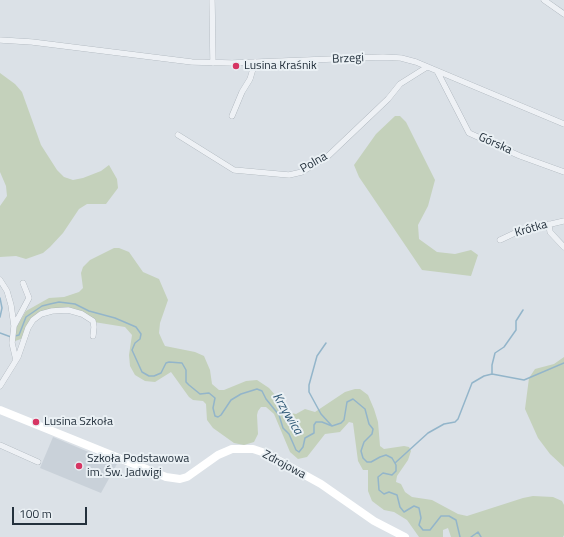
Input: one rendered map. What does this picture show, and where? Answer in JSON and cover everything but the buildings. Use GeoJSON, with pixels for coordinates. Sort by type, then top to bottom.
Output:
{"type":"FeatureCollection","features":[{"type":"Feature","properties":{"kind":"street"},"geometry":{"type":"LineString","coordinates":[[212,0],[213,63]]}},
{"type":"Feature","properties":{"kind":"street"},"geometry":{"type":"LineString","coordinates":[[544,0],[564,14]]}},
{"type":"Feature","properties":{"kind":"street","name":"Brzegi"},"geometry":{"type":"LineString","coordinates":[[0,40],[32,42],[192,62],[213,63],[383,57],[401,58],[427,67],[564,124]]}},
{"type":"Feature","properties":{"kind":"street"},"geometry":{"type":"LineString","coordinates":[[232,116],[242,92],[250,78],[255,62]]}},
{"type":"Feature","properties":{"kind":"street","name":"Polna"},"geometry":{"type":"LineString","coordinates":[[178,135],[234,170],[289,175],[302,172],[327,157],[383,104],[400,84],[427,67]]}},
{"type":"Feature","properties":{"kind":"street","name":"Górska"},"geometry":{"type":"LineString","coordinates":[[436,71],[469,133],[520,156],[564,172]]}},
{"type":"Feature","properties":{"kind":"street","name":"Krótka"},"geometry":{"type":"LineString","coordinates":[[500,240],[517,232],[564,221]]}},
{"type":"Feature","properties":{"kind":"street"},"geometry":{"type":"LineString","coordinates":[[549,224],[550,232],[564,247]]}},
{"type":"Feature","properties":{"kind":"street"},"geometry":{"type":"LineString","coordinates":[[0,280],[9,297],[16,360]]}},
{"type":"Feature","properties":{"kind":"street"},"geometry":{"type":"LineString","coordinates":[[13,334],[29,298],[23,283]]}},
{"type":"Feature","properties":{"kind":"street"},"geometry":{"type":"LineString","coordinates":[[0,386],[16,360],[28,328],[33,320],[41,314],[52,311],[68,310],[82,314],[93,321],[93,336]]}},
{"type":"Feature","properties":{"kind":"street","name":"Zdrojowa"},"geometry":{"type":"LineString","coordinates":[[0,410],[166,477],[180,479],[187,477],[218,455],[232,449],[253,450],[265,453],[320,484],[374,521],[406,537]]}},
{"type":"Feature","properties":{"kind":"street"},"geometry":{"type":"LineString","coordinates":[[0,445],[38,462]]}},
{"type":"Feature","properties":{"kind":"shaded area","name":"Szkoła Podstawowa im. Św. Jadwigi"},"geometry":{"type":"Polygon","coordinates":[[[53,437],[117,464],[101,493],[40,468],[53,437]]]}},
{"type":"Feature","properties":{"kind":"green space"},"geometry":{"type":"Polygon","coordinates":[[[0,73],[15,84],[22,92],[41,145],[57,170],[64,177],[73,180],[83,178],[101,171],[109,165],[117,179],[118,188],[106,204],[87,204],[79,209],[63,233],[50,247],[43,253],[26,259],[16,256],[0,257],[0,206],[7,196],[6,186],[0,172],[0,73]]]}},
{"type":"Feature","properties":{"kind":"green space"},"geometry":{"type":"Polygon","coordinates":[[[395,116],[400,116],[406,122],[435,180],[428,206],[418,225],[419,239],[437,252],[455,254],[471,250],[478,255],[471,276],[422,270],[359,177],[354,165],[376,134],[395,116]]]}},
{"type":"Feature","properties":{"kind":"green space"},"geometry":{"type":"Polygon","coordinates":[[[114,248],[119,248],[129,252],[143,272],[159,279],[168,300],[160,323],[159,333],[165,346],[195,352],[204,356],[210,370],[212,384],[219,390],[224,390],[246,381],[257,380],[269,388],[291,413],[296,414],[305,409],[315,412],[345,392],[360,389],[368,395],[374,409],[378,422],[380,446],[384,449],[404,446],[409,447],[411,451],[408,460],[397,476],[396,482],[401,484],[405,492],[412,497],[432,500],[458,514],[467,516],[523,498],[533,496],[553,497],[562,501],[564,505],[563,537],[451,537],[448,528],[443,530],[443,537],[419,537],[407,520],[394,512],[384,510],[372,501],[368,491],[368,470],[363,470],[358,461],[353,423],[349,422],[340,432],[325,434],[307,457],[298,459],[290,452],[274,414],[266,407],[261,407],[257,415],[258,434],[254,442],[244,445],[234,443],[213,428],[207,420],[206,404],[203,401],[193,400],[189,397],[171,372],[155,382],[145,381],[135,375],[130,366],[129,355],[132,335],[125,327],[94,322],[65,310],[41,313],[21,339],[15,341],[16,328],[26,311],[49,298],[64,297],[79,292],[83,288],[81,273],[83,267],[90,260],[114,248]]]}},
{"type":"Feature","properties":{"kind":"green space"},"geometry":{"type":"Polygon","coordinates":[[[564,357],[564,467],[550,454],[538,438],[525,409],[529,378],[535,369],[554,364],[564,357]]]}},
{"type":"Feature","properties":{"kind":"waterway","name":"Krzywica"},"geometry":{"type":"LineString","coordinates":[[0,298],[2,308],[0,317]]}},
{"type":"Feature","properties":{"kind":"waterway","name":"Krzywica"},"geometry":{"type":"LineString","coordinates":[[15,336],[19,335],[26,317],[42,306],[59,302],[75,304],[89,311],[115,318],[136,327],[141,334],[140,339],[135,343],[132,350],[142,372],[149,376],[154,376],[161,373],[166,363],[182,363],[186,370],[186,382],[200,394],[209,393],[215,398],[213,408],[215,416],[218,417],[231,400],[241,394],[257,389],[262,391],[266,399],[279,415],[283,428],[289,434],[296,450],[299,452],[303,447],[305,438],[314,433],[314,425],[316,422],[322,422],[332,426],[341,423],[344,420],[347,402],[353,399],[365,409],[369,424],[373,429],[372,434],[364,442],[361,451],[363,458],[367,462],[371,462],[386,455],[392,458],[396,465],[396,471],[392,475],[383,473],[378,477],[379,490],[384,494],[389,492],[397,495],[400,507],[404,512],[414,506],[419,508],[421,518],[419,525],[423,530],[430,530],[441,516],[449,516],[456,520],[460,537]]}},
{"type":"Feature","properties":{"kind":"waterway"},"geometry":{"type":"LineString","coordinates":[[492,374],[492,365],[495,353],[504,347],[516,330],[516,321],[523,310]]}},
{"type":"Feature","properties":{"kind":"waterway","name":"Krzywica"},"geometry":{"type":"LineString","coordinates":[[0,333],[11,337]]}},
{"type":"Feature","properties":{"kind":"waterway"},"geometry":{"type":"LineString","coordinates":[[326,343],[317,356],[309,385],[309,392],[321,414],[332,426]]}},
{"type":"Feature","properties":{"kind":"waterway"},"geometry":{"type":"LineString","coordinates":[[395,463],[428,433],[444,424],[455,422],[458,419],[472,383],[484,376],[492,374],[524,380],[564,363]]}},
{"type":"Feature","properties":{"kind":"waterway","name":"Krzywica"},"geometry":{"type":"LineString","coordinates":[[471,537],[478,532],[481,537]]}},
{"type":"Feature","properties":{"kind":"place","name":"Lusina Kraśnik"},"geometry":{"type":"Point","coordinates":[236,66]}},
{"type":"Feature","properties":{"kind":"place","name":"Lusina Szkoła"},"geometry":{"type":"Point","coordinates":[36,422]}},
{"type":"Feature","properties":{"kind":"place","name":"Szkoła Podstawowa im. Św. Jadwigi"},"geometry":{"type":"Point","coordinates":[79,466]}}]}
